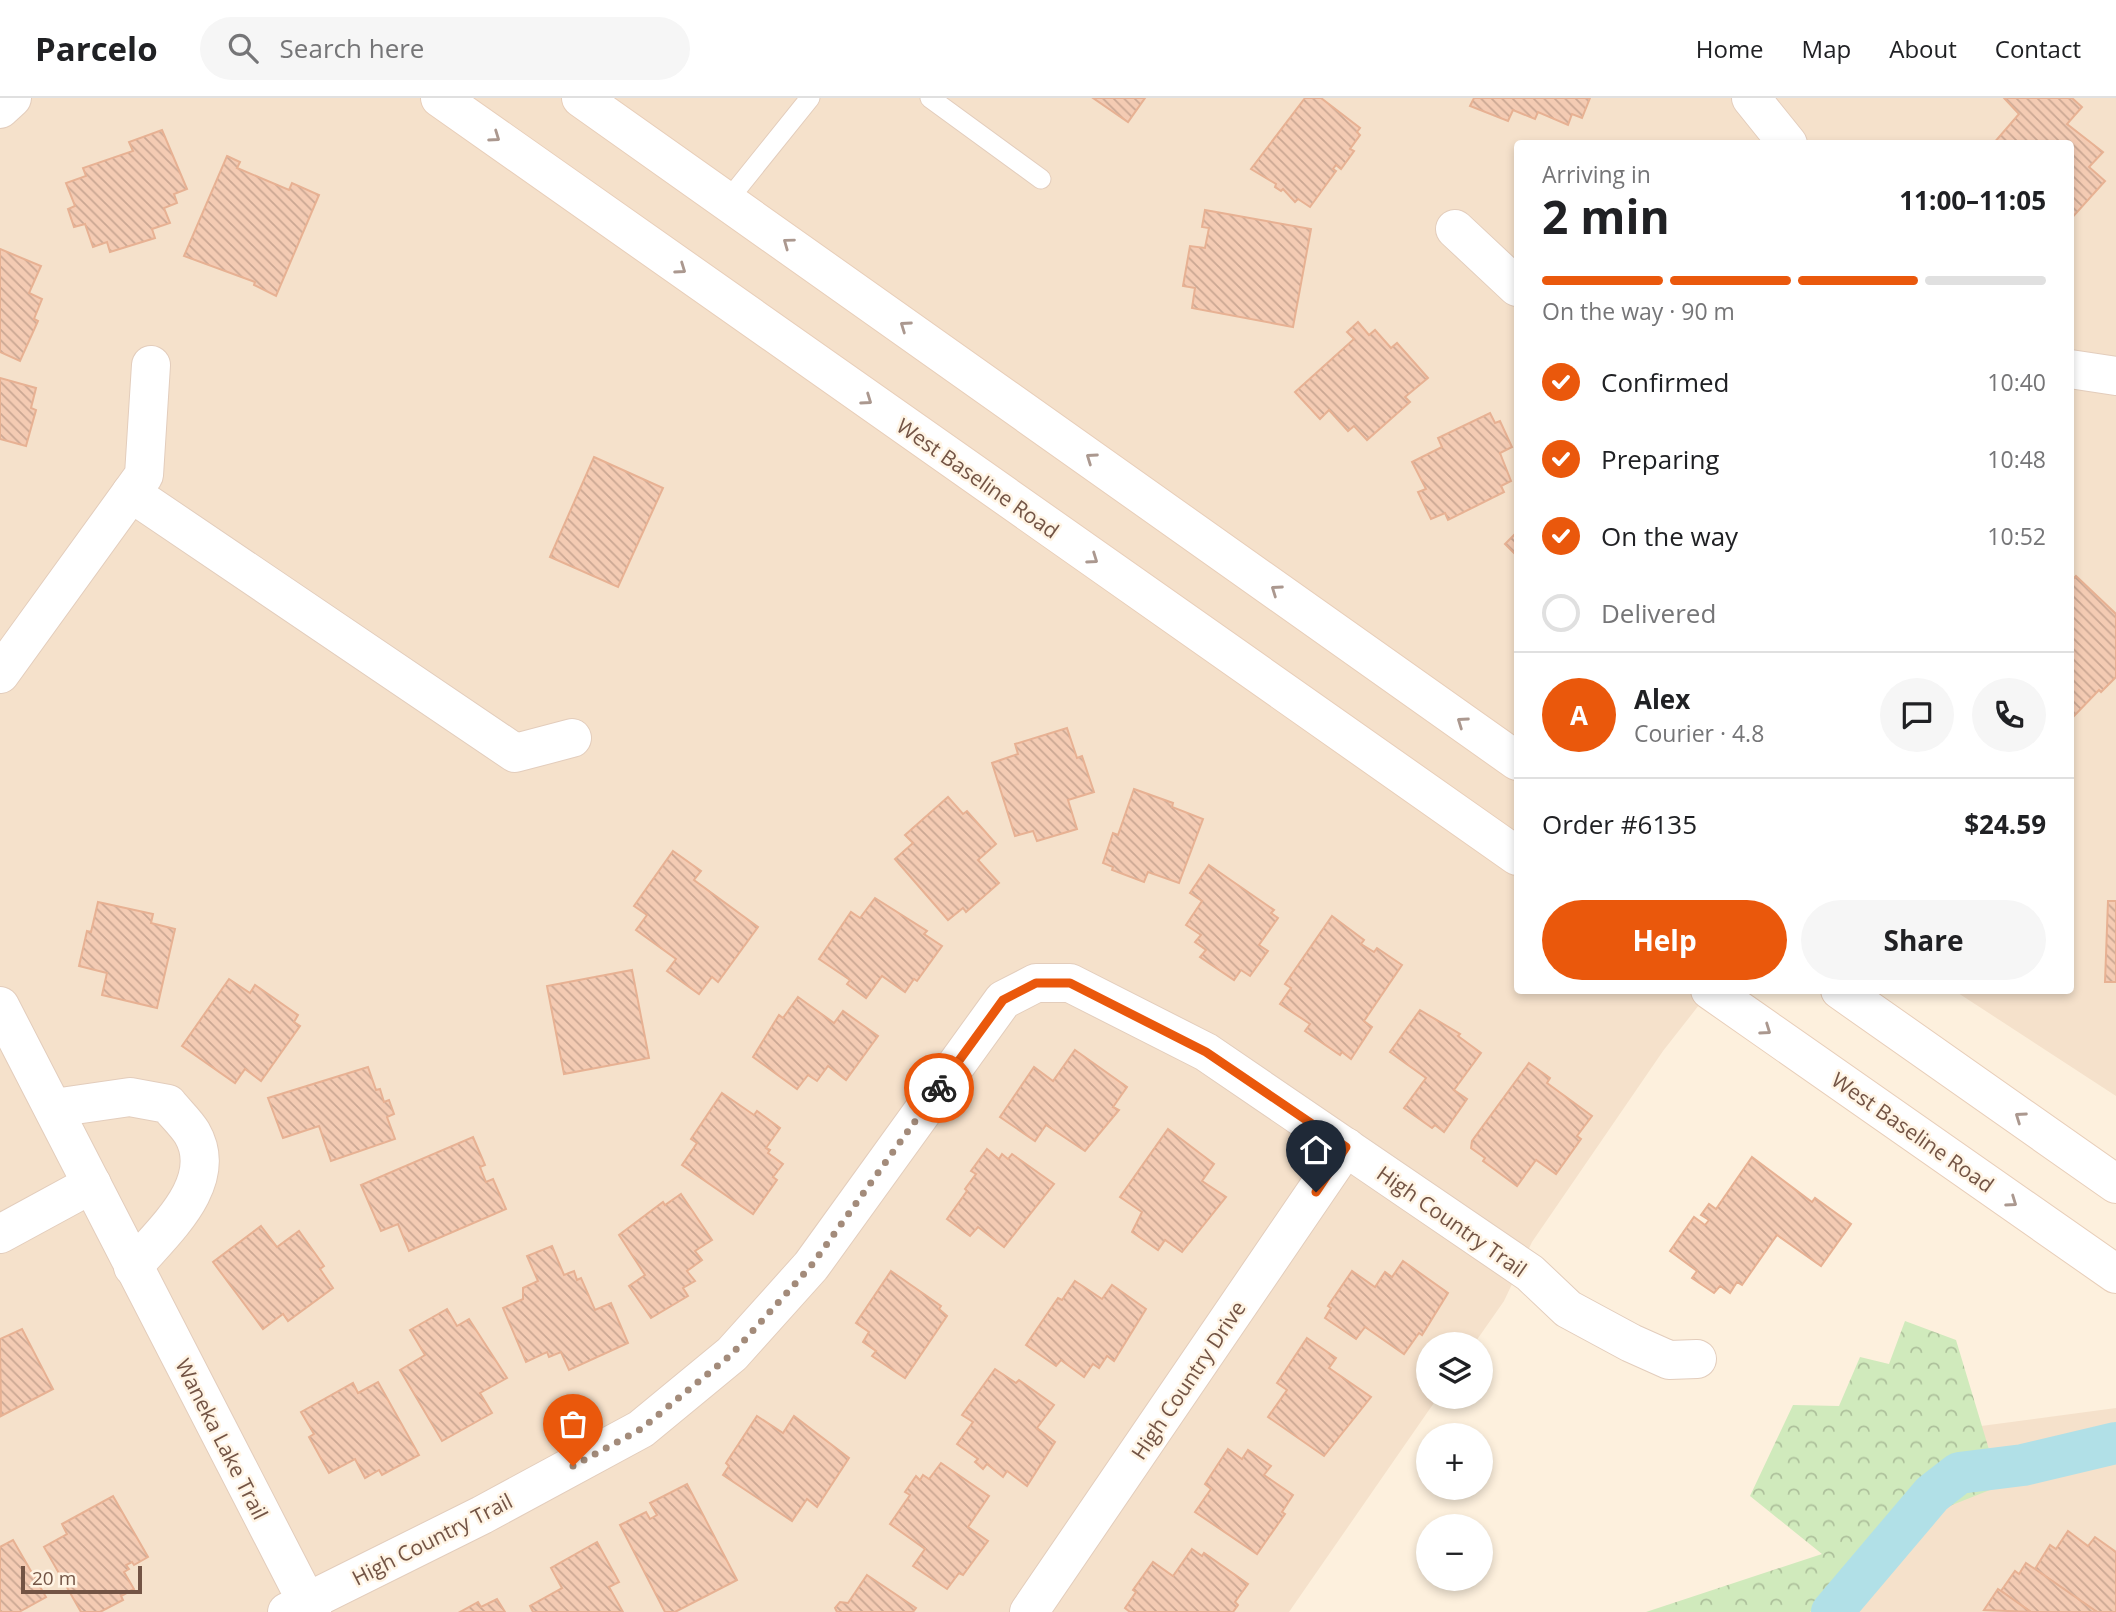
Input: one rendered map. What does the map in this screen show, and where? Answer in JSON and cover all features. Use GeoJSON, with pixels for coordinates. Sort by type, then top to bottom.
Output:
{"type":"FeatureCollection","features":[{"type":"Feature","properties":{"kind":"street"},"geometry":{"type":"LineString","coordinates":[[0,109],[12,98]]}},
{"type":"Feature","properties":{"kind":"street","name":"West Baseline Road"},"geometry":{"type":"LineString","coordinates":[[440,98],[1514,854]]}},
{"type":"Feature","properties":{"kind":"street"},"geometry":{"type":"LineString","coordinates":[[581,98],[1514,759]]}},
{"type":"Feature","properties":{"kind":"street"},"geometry":{"type":"LineString","coordinates":[[1751,98],[1785,140]]}},
{"type":"Feature","properties":{"kind":"street"},"geometry":{"type":"LineString","coordinates":[[1455,229],[1514,283]]}},
{"type":"Feature","properties":{"kind":"street"},"geometry":{"type":"LineString","coordinates":[[0,674],[144,475],[151,365]]}},
{"type":"Feature","properties":{"kind":"street"},"geometry":{"type":"LineString","coordinates":[[2074,376],[2116,376]]}},
{"type":"Feature","properties":{"kind":"street"},"geometry":{"type":"LineString","coordinates":[[131,493],[515,753],[572,738]]}},
{"type":"Feature","properties":{"kind":"street","name":"High Country Trail"},"geometry":{"type":"LineString","coordinates":[[302,1608],[641,1429],[732,1354],[811,1266],[1003,1000],[1036,983],[1070,983],[1206,1052],[1530,1273],[1568,1309],[1668,1360],[1697,1359]]}},
{"type":"Feature","properties":{"kind":"street","name":"West Baseline Road"},"geometry":{"type":"LineString","coordinates":[[1716,994],[2116,1274]]}},
{"type":"Feature","properties":{"kind":"street"},"geometry":{"type":"LineString","coordinates":[[1846,994],[2116,1184]]}},
{"type":"Feature","properties":{"kind":"street","name":"Waneka Lake Trail"},"geometry":{"type":"LineString","coordinates":[[0,1006],[54,1108],[302,1608]]}},
{"type":"Feature","properties":{"kind":"street"},"geometry":{"type":"LineString","coordinates":[[54,1108],[130,1097],[168,1104],[193,1135],[200,1171],[188,1202],[133,1267]]}},
{"type":"Feature","properties":{"kind":"street","name":"High Country Drive"},"geometry":{"type":"LineString","coordinates":[[1029,1612],[1346,1147]]}},
{"type":"Feature","properties":{"kind":"street"},"geometry":{"type":"LineString","coordinates":[[0,1234],[92,1184]]}},
{"type":"Feature","properties":{"kind":"lane"},"geometry":{"type":"LineString","coordinates":[[728,200],[810,98]]}},
{"type":"Feature","properties":{"kind":"lane"},"geometry":{"type":"LineString","coordinates":[[930,98],[1041,179]]}},
{"type":"Feature","properties":{"kind":"shaded area"},"geometry":{"type":"Polygon","coordinates":[[[0,98],[2116,98],[2116,1096],[1960,994],[2074,994],[2074,140],[1514,140],[1514,994],[1708,994],[1663,1051],[1532,1242],[1504,1301],[1482,1332],[1416,1332],[1416,1409],[1430,1409],[1420,1423],[1416,1423],[1416,1429],[1289,1612],[0,1612],[0,98]]]}},
{"type":"Feature","properties":{"kind":"shaded area"},"geometry":{"type":"Polygon","coordinates":[[[2116,1408],[2116,1612],[1810,1612],[1936,1432],[2116,1408]]]}},
{"type":"Feature","properties":{"kind":"green space"},"geometry":{"type":"Polygon","coordinates":[[[1905,1321],[1956,1340],[2000,1486],[1942,1509],[1872,1552],[1810,1612],[1646,1612],[1822,1554],[1750,1496],[1793,1405],[1839,1406],[1860,1357],[1889,1364],[1905,1321]]]}},
{"type":"Feature","properties":{"kind":"building"},"geometry":{"type":"Polygon","coordinates":[[[1093,98],[1145,98],[1128,122],[1093,98]]]}},
{"type":"Feature","properties":{"kind":"building"},"geometry":{"type":"Polygon","coordinates":[[[1305,98],[1321,98],[1360,128],[1357,132],[1360,135],[1350,149],[1354,151],[1341,169],[1336,165],[1333,169],[1336,171],[1310,207],[1298,199],[1295,202],[1283,189],[1281,191],[1275,187],[1276,184],[1251,169],[1305,98]]]}},
{"type":"Feature","properties":{"kind":"building"},"geometry":{"type":"Polygon","coordinates":[[[1474,98],[1590,98],[1582,118],[1572,114],[1568,125],[1538,112],[1535,119],[1513,110],[1508,121],[1470,106],[1474,98]]]}},
{"type":"Feature","properties":{"kind":"building"},"geometry":{"type":"Polygon","coordinates":[[[2004,98],[2072,98],[2082,107],[2067,124],[2103,152],[2089,167],[2105,181],[2074,216],[2074,140],[1996,140],[2019,114],[2004,98]]]}},
{"type":"Feature","properties":{"kind":"building"},"geometry":{"type":"Polygon","coordinates":[[[162,130],[187,189],[174,194],[177,203],[164,208],[170,223],[152,229],[155,238],[110,252],[107,242],[93,247],[85,224],[74,227],[68,209],[75,206],[66,183],[86,176],[83,168],[133,151],[129,142],[162,130]]]}},
{"type":"Feature","properties":{"kind":"building"},"geometry":{"type":"Polygon","coordinates":[[[227,156],[240,162],[237,168],[289,190],[292,183],[319,195],[276,296],[254,285],[255,282],[184,256],[227,156]]]}},
{"type":"Feature","properties":{"kind":"building"},"geometry":{"type":"Polygon","coordinates":[[[1205,210],[1311,229],[1293,327],[1192,308],[1195,288],[1183,286],[1190,246],[1205,248],[1209,228],[1202,227],[1205,210]]]}},
{"type":"Feature","properties":{"kind":"building"},"geometry":{"type":"Polygon","coordinates":[[[0,249],[41,266],[29,293],[42,299],[34,319],[38,321],[20,361],[0,352],[0,249]]]}},
{"type":"Feature","properties":{"kind":"building"},"geometry":{"type":"Polygon","coordinates":[[[1358,322],[1369,335],[1375,330],[1391,348],[1397,343],[1428,378],[1405,397],[1410,402],[1367,440],[1354,426],[1348,431],[1329,410],[1320,419],[1295,392],[1354,339],[1347,332],[1358,322]]]}},
{"type":"Feature","properties":{"kind":"building"},"geometry":{"type":"Polygon","coordinates":[[[0,378],[36,388],[31,408],[36,410],[26,446],[0,439],[0,378]]]}},
{"type":"Feature","properties":{"kind":"building"},"geometry":{"type":"Polygon","coordinates":[[[1490,413],[1495,423],[1500,421],[1512,447],[1500,453],[1511,481],[1501,486],[1504,492],[1448,520],[1445,513],[1431,519],[1418,492],[1426,489],[1412,462],[1442,447],[1438,438],[1490,413]]]}},
{"type":"Feature","properties":{"kind":"building"},"geometry":{"type":"Polygon","coordinates":[[[594,457],[663,488],[618,587],[550,557],[594,457]]]}},
{"type":"Feature","properties":{"kind":"building"},"geometry":{"type":"Polygon","coordinates":[[[1514,535],[1514,553],[1505,544],[1514,535]]]}},
{"type":"Feature","properties":{"kind":"building"},"geometry":{"type":"Polygon","coordinates":[[[2076,576],[2116,614],[2116,677],[2074,716],[2076,576]]]}},
{"type":"Feature","properties":{"kind":"building"},"geometry":{"type":"Polygon","coordinates":[[[1067,728],[1077,758],[1082,756],[1094,792],[1068,800],[1077,829],[1037,841],[1033,831],[1015,836],[992,763],[1018,754],[1015,744],[1067,728]]]}},
{"type":"Feature","properties":{"kind":"building"},"geometry":{"type":"Polygon","coordinates":[[[1134,789],[1173,803],[1172,807],[1203,819],[1179,883],[1148,872],[1144,882],[1112,870],[1113,867],[1103,863],[1113,833],[1118,835],[1134,789]]]}},
{"type":"Feature","properties":{"kind":"building"},"geometry":{"type":"Polygon","coordinates":[[[948,797],[963,814],[967,811],[996,844],[978,860],[999,883],[966,912],[963,908],[948,920],[895,859],[913,843],[905,835],[948,797]]]}},
{"type":"Feature","properties":{"kind":"building"},"geometry":{"type":"Polygon","coordinates":[[[673,851],[701,871],[694,880],[758,927],[718,982],[712,977],[699,994],[667,971],[676,959],[636,930],[647,915],[634,906],[673,851]]]}},
{"type":"Feature","properties":{"kind":"building"},"geometry":{"type":"Polygon","coordinates":[[[1209,865],[1274,910],[1271,913],[1278,918],[1259,945],[1268,951],[1250,976],[1241,970],[1234,980],[1200,957],[1206,950],[1195,942],[1201,935],[1186,925],[1202,901],[1190,893],[1209,865]]]}},
{"type":"Feature","properties":{"kind":"building"},"geometry":{"type":"Polygon","coordinates":[[[875,898],[927,931],[924,934],[942,946],[917,981],[914,979],[905,992],[882,976],[866,998],[847,984],[850,980],[819,959],[851,912],[860,918],[875,898]]]}},
{"type":"Feature","properties":{"kind":"building"},"geometry":{"type":"Polygon","coordinates":[[[2108,901],[2116,901],[2116,982],[2105,982],[2108,901]]]}},
{"type":"Feature","properties":{"kind":"building"},"geometry":{"type":"Polygon","coordinates":[[[98,902],[153,914],[151,923],[175,929],[157,1008],[102,995],[107,973],[79,966],[87,931],[91,932],[98,902]]]}},
{"type":"Feature","properties":{"kind":"building"},"geometry":{"type":"Polygon","coordinates":[[[1332,916],[1364,940],[1361,944],[1374,952],[1377,948],[1402,965],[1364,1021],[1372,1027],[1351,1059],[1342,1052],[1340,1055],[1305,1031],[1310,1024],[1280,1004],[1291,988],[1285,984],[1332,916]]]}},
{"type":"Feature","properties":{"kind":"building"},"geometry":{"type":"Polygon","coordinates":[[[632,970],[649,1058],[564,1074],[547,986],[632,970]]]}},
{"type":"Feature","properties":{"kind":"building"},"geometry":{"type":"Polygon","coordinates":[[[229,979],[250,993],[255,985],[298,1015],[294,1022],[300,1026],[261,1081],[245,1069],[235,1083],[182,1046],[229,979]]]}},
{"type":"Feature","properties":{"kind":"building"},"geometry":{"type":"Polygon","coordinates":[[[798,997],[834,1023],[843,1011],[878,1036],[846,1080],[828,1066],[817,1081],[808,1075],[797,1089],[753,1057],[779,1015],[783,1018],[798,997]]]}},
{"type":"Feature","properties":{"kind":"building"},"geometry":{"type":"Polygon","coordinates":[[[1420,1010],[1460,1034],[1458,1036],[1481,1053],[1454,1090],[1467,1099],[1444,1132],[1435,1125],[1432,1128],[1404,1108],[1426,1078],[1390,1052],[1420,1010]]]}},
{"type":"Feature","properties":{"kind":"building"},"geometry":{"type":"Polygon","coordinates":[[[1075,1050],[1127,1087],[1113,1107],[1119,1110],[1085,1151],[1046,1125],[1035,1141],[1000,1117],[1034,1067],[1053,1081],[1075,1050]]]}},
{"type":"Feature","properties":{"kind":"building"},"geometry":{"type":"Polygon","coordinates":[[[1529,1063],[1550,1078],[1547,1083],[1592,1116],[1577,1136],[1581,1139],[1556,1174],[1536,1160],[1517,1186],[1483,1161],[1485,1158],[1471,1148],[1472,1141],[1529,1063]]]}},
{"type":"Feature","properties":{"kind":"building"},"geometry":{"type":"Polygon","coordinates":[[[368,1067],[376,1090],[380,1089],[384,1102],[389,1100],[394,1114],[387,1117],[395,1139],[331,1161],[319,1126],[283,1138],[268,1098],[368,1067]]]}},
{"type":"Feature","properties":{"kind":"building"},"geometry":{"type":"Polygon","coordinates":[[[722,1093],[754,1115],[757,1111],[780,1128],[766,1148],[770,1150],[768,1153],[783,1164],[773,1177],[777,1180],[753,1214],[682,1165],[697,1143],[691,1139],[722,1093]]]}},
{"type":"Feature","properties":{"kind":"building"},"geometry":{"type":"Polygon","coordinates":[[[1168,1129],[1214,1164],[1202,1181],[1226,1197],[1182,1252],[1165,1240],[1158,1250],[1132,1232],[1142,1212],[1120,1197],[1168,1129]]]}},
{"type":"Feature","properties":{"kind":"building"},"geometry":{"type":"Polygon","coordinates":[[[473,1137],[485,1165],[480,1167],[486,1182],[493,1179],[506,1209],[409,1251],[398,1224],[381,1231],[361,1185],[473,1137]]]}},
{"type":"Feature","properties":{"kind":"building"},"geometry":{"type":"Polygon","coordinates":[[[987,1149],[999,1159],[1002,1154],[1008,1159],[1012,1154],[1054,1184],[1004,1247],[978,1227],[970,1236],[947,1219],[967,1191],[965,1189],[976,1174],[971,1171],[987,1149]]]}},
{"type":"Feature","properties":{"kind":"building"},"geometry":{"type":"Polygon","coordinates":[[[1752,1157],[1812,1202],[1815,1198],[1851,1224],[1821,1266],[1777,1235],[1742,1285],[1737,1282],[1730,1293],[1720,1286],[1714,1293],[1692,1278],[1697,1271],[1670,1251],[1694,1217],[1705,1225],[1709,1220],[1701,1215],[1709,1204],[1716,1209],[1752,1157]]]}},
{"type":"Feature","properties":{"kind":"building"},"geometry":{"type":"Polygon","coordinates":[[[681,1194],[712,1240],[695,1251],[702,1260],[687,1271],[695,1281],[683,1288],[688,1296],[651,1318],[629,1286],[645,1275],[619,1235],[663,1202],[665,1205],[681,1194]]]}},
{"type":"Feature","properties":{"kind":"building"},"geometry":{"type":"Polygon","coordinates":[[[261,1226],[277,1247],[299,1231],[324,1266],[320,1269],[333,1288],[288,1321],[283,1314],[263,1329],[213,1262],[261,1226]]]}},
{"type":"Feature","properties":{"kind":"building"},"geometry":{"type":"Polygon","coordinates":[[[552,1246],[564,1275],[574,1271],[577,1280],[581,1278],[595,1310],[611,1303],[628,1343],[569,1370],[561,1352],[549,1357],[547,1352],[526,1362],[503,1308],[523,1299],[523,1288],[538,1281],[527,1256],[552,1246]]]}},
{"type":"Feature","properties":{"kind":"building"},"geometry":{"type":"Polygon","coordinates":[[[1403,1261],[1448,1293],[1424,1332],[1416,1332],[1416,1337],[1404,1354],[1365,1327],[1356,1339],[1325,1318],[1331,1308],[1328,1306],[1352,1271],[1375,1287],[1385,1272],[1392,1277],[1403,1261]]]}},
{"type":"Feature","properties":{"kind":"building"},"geometry":{"type":"Polygon","coordinates":[[[891,1271],[941,1306],[939,1309],[947,1316],[905,1378],[872,1356],[876,1351],[863,1342],[869,1332],[856,1323],[891,1271]]]}},
{"type":"Feature","properties":{"kind":"building"},"geometry":{"type":"Polygon","coordinates":[[[1075,1281],[1102,1299],[1112,1285],[1146,1309],[1114,1361],[1107,1356],[1099,1368],[1093,1364],[1084,1377],[1061,1360],[1056,1366],[1026,1345],[1058,1298],[1062,1300],[1075,1281]]]}},
{"type":"Feature","properties":{"kind":"building"},"geometry":{"type":"Polygon","coordinates":[[[447,1309],[457,1326],[469,1319],[507,1378],[480,1393],[492,1413],[442,1441],[400,1370],[425,1355],[410,1330],[447,1309]]]}},
{"type":"Feature","properties":{"kind":"building"},"geometry":{"type":"Polygon","coordinates":[[[22,1329],[53,1389],[1,1416],[0,1339],[22,1329]]]}},
{"type":"Feature","properties":{"kind":"building"},"geometry":{"type":"Polygon","coordinates":[[[1307,1338],[1336,1358],[1329,1368],[1371,1397],[1324,1456],[1268,1417],[1287,1390],[1277,1383],[1307,1338]]]}},
{"type":"Feature","properties":{"kind":"building"},"geometry":{"type":"Polygon","coordinates":[[[995,1369],[1016,1383],[1019,1380],[1054,1405],[1037,1428],[1055,1442],[1027,1486],[1007,1471],[1003,1477],[987,1464],[983,1469],[975,1462],[978,1459],[957,1444],[973,1422],[962,1415],[995,1369]]]}},
{"type":"Feature","properties":{"kind":"building"},"geometry":{"type":"Polygon","coordinates":[[[378,1382],[419,1455],[382,1475],[379,1470],[365,1478],[355,1459],[329,1473],[309,1437],[314,1434],[301,1412],[353,1383],[358,1393],[378,1382]]]}},
{"type":"Feature","properties":{"kind":"building"},"geometry":{"type":"Polygon","coordinates":[[[757,1416],[783,1433],[794,1416],[849,1458],[817,1507],[807,1499],[792,1521],[723,1475],[729,1466],[726,1463],[757,1416]]]}},
{"type":"Feature","properties":{"kind":"building"},"geometry":{"type":"Polygon","coordinates":[[[1228,1449],[1242,1459],[1248,1450],[1271,1466],[1264,1475],[1293,1495],[1282,1512],[1285,1514],[1257,1554],[1195,1512],[1211,1489],[1205,1484],[1228,1449]]]}},
{"type":"Feature","properties":{"kind":"building"},"geometry":{"type":"Polygon","coordinates":[[[941,1463],[989,1496],[968,1527],[988,1541],[963,1575],[959,1573],[947,1589],[913,1566],[925,1549],[890,1524],[910,1495],[905,1492],[916,1476],[920,1480],[923,1475],[929,1479],[941,1463]]]}},
{"type":"Feature","properties":{"kind":"building"},"geometry":{"type":"Polygon","coordinates":[[[687,1484],[737,1580],[675,1612],[665,1612],[620,1525],[646,1512],[650,1519],[657,1515],[650,1503],[687,1484]]]}},
{"type":"Feature","properties":{"kind":"building"},"geometry":{"type":"Polygon","coordinates":[[[113,1496],[148,1557],[134,1565],[132,1562],[126,1565],[129,1569],[124,1572],[134,1589],[121,1596],[123,1600],[100,1612],[81,1612],[44,1547],[67,1534],[62,1524],[113,1496]]]}},
{"type":"Feature","properties":{"kind":"building"},"geometry":{"type":"Polygon","coordinates":[[[2068,1531],[2088,1546],[2095,1537],[2116,1552],[2116,1612],[2097,1612],[2035,1569],[2050,1545],[2056,1549],[2068,1531]]]}},
{"type":"Feature","properties":{"kind":"building"},"geometry":{"type":"Polygon","coordinates":[[[13,1540],[46,1597],[19,1612],[0,1612],[0,1547],[13,1540]]]}},
{"type":"Feature","properties":{"kind":"building"},"geometry":{"type":"Polygon","coordinates":[[[597,1542],[619,1582],[609,1587],[623,1612],[533,1612],[530,1606],[562,1588],[551,1568],[597,1542]]]}},
{"type":"Feature","properties":{"kind":"building"},"geometry":{"type":"Polygon","coordinates":[[[1192,1549],[1202,1556],[1204,1553],[1248,1584],[1235,1602],[1238,1605],[1233,1612],[1130,1612],[1125,1608],[1136,1592],[1133,1590],[1153,1562],[1173,1576],[1192,1549]]]}},
{"type":"Feature","properties":{"kind":"building"},"geometry":{"type":"Polygon","coordinates":[[[2026,1563],[2097,1612],[2031,1612],[2001,1591],[2015,1571],[2019,1574],[2026,1563]]]}},
{"type":"Feature","properties":{"kind":"building"},"geometry":{"type":"Polygon","coordinates":[[[867,1575],[916,1608],[913,1612],[837,1612],[835,1608],[840,1602],[848,1603],[867,1575]]]}},
{"type":"Feature","properties":{"kind":"building"},"geometry":{"type":"Polygon","coordinates":[[[1998,1589],[2001,1591],[2031,1612],[1984,1610],[1998,1589]]]}},
{"type":"Feature","properties":{"kind":"building"},"geometry":{"type":"Polygon","coordinates":[[[497,1599],[505,1612],[460,1612],[478,1602],[481,1607],[497,1599]]]}},
{"type":"Feature","properties":{"kind":"waterway"},"geometry":{"type":"LineString","coordinates":[[1832,1612],[1932,1494],[1959,1473],[2023,1465],[2116,1443]]}},
{"type":"Feature","properties":{"kind":"way so far"},"geometry":{"type":"LineString","coordinates":[[573,1466],[641,1429],[732,1354],[811,1266],[939,1088]]}},
{"type":"Feature","properties":{"kind":"route"},"geometry":{"type":"LineString","coordinates":[[939,1088],[1003,1000],[1036,983],[1070,983],[1206,1052],[1346,1147],[1316,1192]]}}]}
